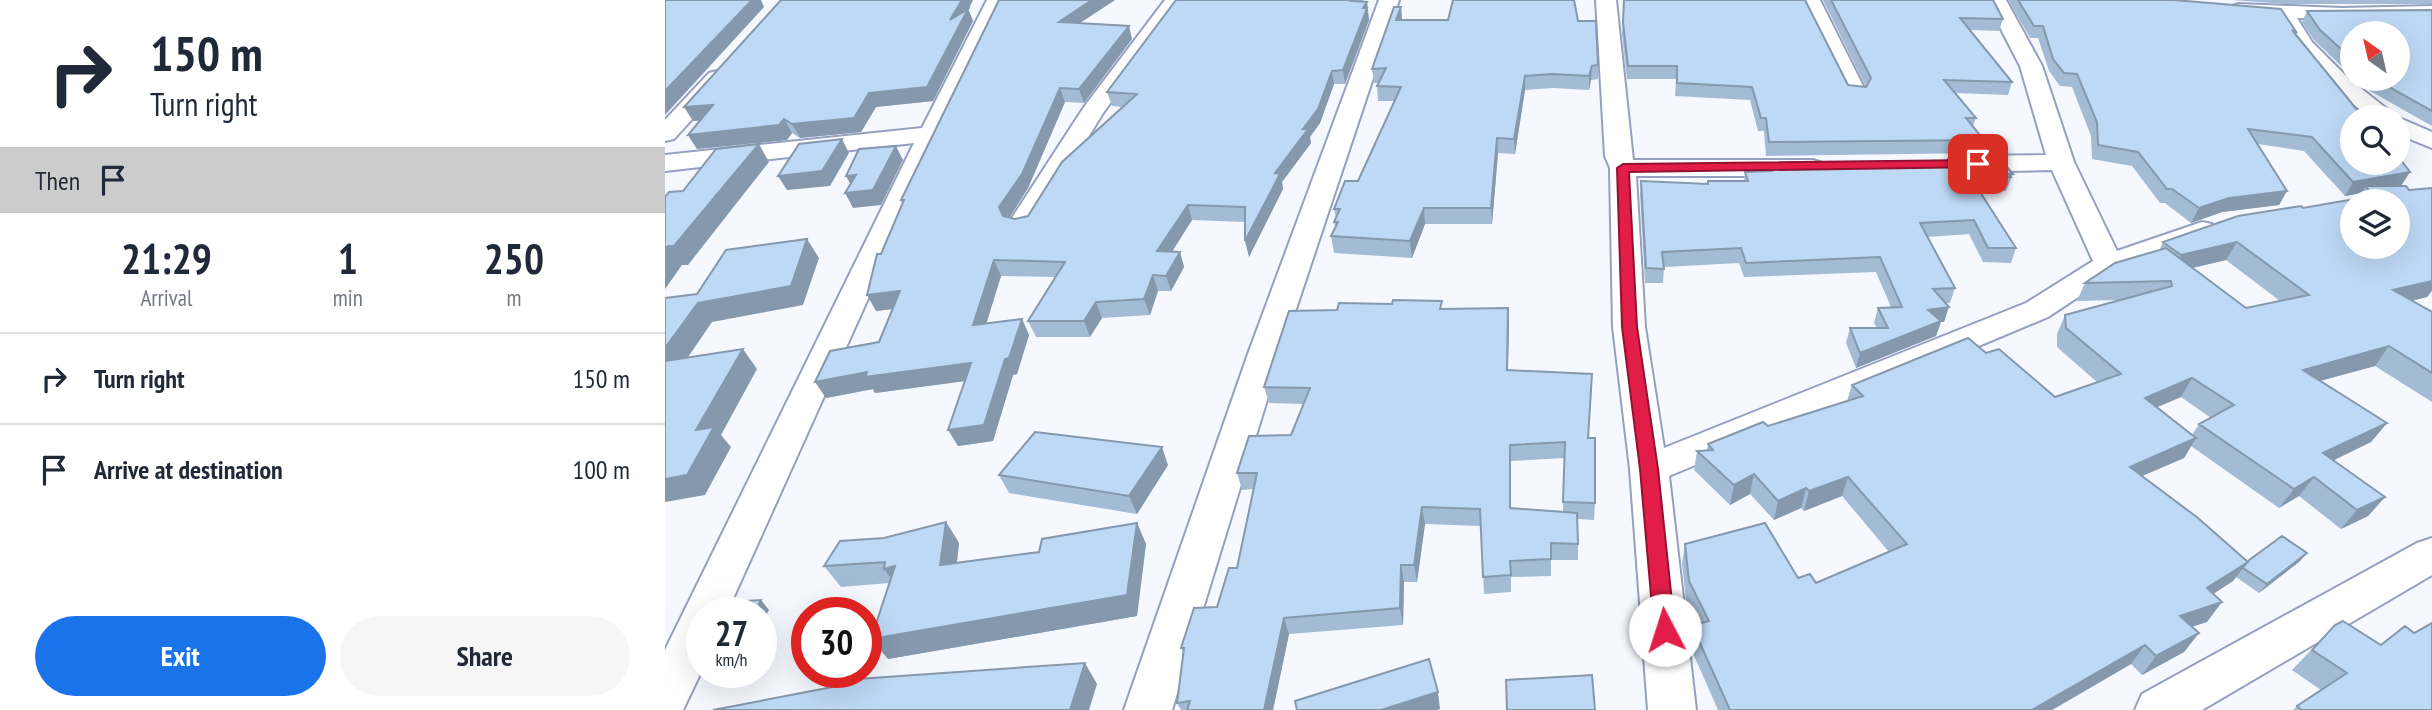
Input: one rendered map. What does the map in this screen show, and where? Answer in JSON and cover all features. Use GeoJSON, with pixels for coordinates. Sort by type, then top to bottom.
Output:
{"type":"FeatureCollection","features":[{"type":"Feature","properties":{"kind":"street"},"geometry":{"type":"LineString","coordinates":[[713,597],[997,0]]}},
{"type":"Feature","properties":{"kind":"street"},"geometry":{"type":"LineString","coordinates":[[1022,223],[1092,112],[1175,0]]}},
{"type":"Feature","properties":{"kind":"street"},"geometry":{"type":"LineString","coordinates":[[1148,710],[1303,237],[1389,0]]}},
{"type":"Feature","properties":{"kind":"street"},"geometry":{"type":"LineString","coordinates":[[1606,0],[1618,156],[1623,168],[1629,327],[1649,469],[1672,710]]}},
{"type":"Feature","properties":{"kind":"street"},"geometry":{"type":"LineString","coordinates":[[1810,0],[1855,92]]}},
{"type":"Feature","properties":{"kind":"street"},"geometry":{"type":"LineString","coordinates":[[1996,0],[2031,66],[2061,162],[2109,264]]}},
{"type":"Feature","properties":{"kind":"street"},"geometry":{"type":"LineString","coordinates":[[2221,8],[2284,13],[2432,12]]}},
{"type":"Feature","properties":{"kind":"street"},"geometry":{"type":"LineString","coordinates":[[2284,13],[2304,46],[2340,83],[2369,105]]}},
{"type":"Feature","properties":{"kind":"street"},"geometry":{"type":"LineString","coordinates":[[665,134],[735,57]]}},
{"type":"Feature","properties":{"kind":"street"},"geometry":{"type":"LineString","coordinates":[[2410,130],[2432,141]]}},
{"type":"Feature","properties":{"kind":"street"},"geometry":{"type":"LineString","coordinates":[[665,163],[931,134]]}},
{"type":"Feature","properties":{"kind":"street"},"geometry":{"type":"LineString","coordinates":[[1937,165],[2061,162]]}},
{"type":"Feature","properties":{"kind":"street"},"geometry":{"type":"LineString","coordinates":[[1623,168],[1840,167]]}},
{"type":"Feature","properties":{"kind":"street"},"geometry":{"type":"LineString","coordinates":[[1649,469],[2037,310],[2109,264],[2235,221]]}},
{"type":"Feature","properties":{"kind":"street"},"geometry":{"type":"LineString","coordinates":[[2159,710],[2432,555]]}},
{"type":"Feature","properties":{"kind":"street"},"geometry":{"type":"LineString","coordinates":[[665,698],[686,655]]}},
{"type":"Feature","properties":{"kind":"building"},"geometry":{"type":"Polygon","coordinates":[[[665,0],[752,0],[665,91],[665,0]]]}},
{"type":"Feature","properties":{"kind":"building"},"geometry":{"type":"Polygon","coordinates":[[[781,0],[962,0],[950,20],[968,9],[927,87],[869,93],[854,118],[792,124],[784,119],[779,125],[688,135],[713,105],[684,107],[781,0]]]}},
{"type":"Feature","properties":{"kind":"building"},"geometry":{"type":"Polygon","coordinates":[[[999,0],[1092,0],[1059,22],[1129,26],[1079,89],[1060,88],[1022,174],[999,207],[1003,216],[1015,219],[1028,216],[1062,162],[1137,94],[1107,92],[1176,0],[1352,0],[1367,2],[1363,8],[1367,8],[1343,70],[1332,71],[1318,109],[1303,129],[1308,129],[1275,173],[1280,174],[1245,241],[1245,207],[1188,205],[1157,251],[1180,252],[1166,276],[1153,275],[1144,299],[1096,302],[1084,321],[1028,321],[1065,262],[994,260],[973,325],[1022,319],[1009,358],[1005,359],[984,425],[948,430],[971,363],[865,377],[867,372],[815,382],[830,351],[879,342],[900,291],[867,295],[877,254],[881,254],[904,200],[901,200],[999,0]]]}},
{"type":"Feature","properties":{"kind":"building"},"geometry":{"type":"Polygon","coordinates":[[[1453,0],[1574,0],[1578,21],[1596,21],[1598,65],[1592,66],[1589,76],[1525,76],[1514,139],[1497,138],[1491,208],[1424,208],[1410,241],[1331,236],[1338,222],[1334,222],[1340,209],[1334,209],[1345,181],[1358,181],[1401,87],[1377,86],[1386,68],[1372,69],[1394,7],[1401,7],[1396,20],[1448,20],[1453,0]]]}},
{"type":"Feature","properties":{"kind":"building"},"geometry":{"type":"Polygon","coordinates":[[[1624,0],[1805,0],[1848,85],[1866,87],[1871,78],[1831,0],[1993,0],[2003,19],[1960,18],[2012,82],[1944,80],[1976,118],[1966,118],[1984,140],[1769,142],[1766,118],[1761,118],[1752,87],[1677,83],[1677,66],[1628,66],[1623,22],[1624,0]]]}},
{"type":"Feature","properties":{"kind":"building"},"geometry":{"type":"Polygon","coordinates":[[[2018,0],[2174,0],[2281,9],[2297,33],[2292,30],[2353,105],[2340,105],[2340,168],[2312,137],[2248,129],[2287,191],[2229,198],[2199,208],[2172,189],[2167,189],[2138,152],[2098,145],[2097,122],[2077,74],[2064,73],[2053,59],[2043,26],[2034,26],[2018,0]]]}},
{"type":"Feature","properties":{"kind":"building"},"geometry":{"type":"Polygon","coordinates":[[[2432,10],[2432,111],[2396,91],[2410,91],[2410,21],[2340,21],[2340,48],[2320,30],[2307,11],[2432,10]]]}},
{"type":"Feature","properties":{"kind":"building"},"geometry":{"type":"Polygon","coordinates":[[[842,139],[822,171],[778,176],[799,144],[842,139]]]}},
{"type":"Feature","properties":{"kind":"building"},"geometry":{"type":"Polygon","coordinates":[[[759,144],[674,246],[668,246],[665,251],[665,197],[669,192],[683,191],[716,149],[759,144]]]}},
{"type":"Feature","properties":{"kind":"building"},"geometry":{"type":"Polygon","coordinates":[[[896,146],[873,190],[845,193],[856,175],[846,176],[859,149],[896,146]]]}},
{"type":"Feature","properties":{"kind":"building"},"geometry":{"type":"Polygon","coordinates":[[[2001,160],[2013,174],[2009,174],[2011,177],[1971,178],[2016,248],[1988,248],[1974,220],[1920,223],[1955,288],[1933,289],[1949,307],[1928,310],[1941,321],[1860,353],[1850,328],[1888,328],[1878,308],[1902,307],[1880,257],[1746,263],[1741,248],[1662,252],[1664,269],[1646,268],[1641,181],[1708,184],[1708,181],[1748,181],[1745,172],[1772,171],[1771,163],[2001,160]]]}},
{"type":"Feature","properties":{"kind":"building"},"geometry":{"type":"Polygon","coordinates":[[[2347,175],[2393,175],[2353,182],[2347,175]]]}},
{"type":"Feature","properties":{"kind":"building"},"geometry":{"type":"Polygon","coordinates":[[[2366,186],[2406,186],[2408,189],[2368,189],[2366,186]]]}},
{"type":"Feature","properties":{"kind":"building"},"geometry":{"type":"Polygon","coordinates":[[[2432,188],[2432,281],[2393,290],[2432,312],[2432,373],[2389,346],[2303,370],[2387,423],[2323,453],[2385,497],[2357,510],[2314,477],[2294,489],[2199,424],[2234,405],[2192,378],[2145,398],[2196,438],[2130,467],[2198,518],[2248,562],[2207,588],[2222,602],[2180,616],[2199,633],[2156,656],[2145,645],[2032,710],[1730,710],[1695,632],[1694,625],[1709,621],[1689,581],[1685,544],[1765,523],[1798,578],[1810,574],[1816,583],[1907,544],[1848,477],[1809,491],[1806,488],[1778,501],[1754,474],[1734,485],[1697,451],[1713,450],[1708,444],[1763,422],[1768,426],[1863,396],[1852,385],[1968,338],[1986,353],[1999,349],[2055,397],[2121,374],[2066,328],[2065,315],[2172,286],[2171,281],[2085,283],[2115,263],[2166,248],[2246,308],[2309,295],[2237,242],[2181,255],[2163,242],[2238,216],[2301,206],[2303,208],[2340,202],[2340,259],[2410,259],[2410,190],[2432,188]]]}},
{"type":"Feature","properties":{"kind":"building"},"geometry":{"type":"Polygon","coordinates":[[[807,239],[791,286],[698,303],[665,348],[665,298],[697,294],[726,250],[807,239]]]}},
{"type":"Feature","properties":{"kind":"building"},"geometry":{"type":"Polygon","coordinates":[[[1393,300],[1442,301],[1440,309],[1508,308],[1507,370],[1592,374],[1588,438],[1595,438],[1595,503],[1563,502],[1565,442],[1510,445],[1510,508],[1577,513],[1578,544],[1551,543],[1551,559],[1510,561],[1511,575],[1483,577],[1480,509],[1422,507],[1414,565],[1401,565],[1400,608],[1284,618],[1264,710],[1187,710],[1190,701],[1177,703],[1184,648],[1181,648],[1194,608],[1217,607],[1229,568],[1237,568],[1257,473],[1237,473],[1249,436],[1291,435],[1310,388],[1264,387],[1289,311],[1337,310],[1339,303],[1392,304],[1393,300]]]}},
{"type":"Feature","properties":{"kind":"building"},"geometry":{"type":"Polygon","coordinates":[[[743,349],[696,430],[714,427],[687,475],[665,479],[665,361],[743,349]]]}},
{"type":"Feature","properties":{"kind":"building"},"geometry":{"type":"Polygon","coordinates":[[[1035,432],[1162,447],[1129,496],[999,475],[1035,432]]]}},
{"type":"Feature","properties":{"kind":"building"},"geometry":{"type":"Polygon","coordinates":[[[946,522],[940,565],[1039,552],[1042,539],[1137,523],[1127,595],[882,637],[882,606],[895,566],[884,569],[885,562],[824,566],[840,541],[884,538],[946,522]]]}},
{"type":"Feature","properties":{"kind":"building"},"geometry":{"type":"Polygon","coordinates":[[[2282,536],[2307,553],[2267,584],[2243,568],[2248,561],[2282,536]]]}},
{"type":"Feature","properties":{"kind":"building"},"geometry":{"type":"Polygon","coordinates":[[[2343,621],[2381,645],[2405,626],[2414,633],[2432,623],[2432,710],[2301,710],[2297,706],[2347,673],[2312,650],[2335,625],[2343,621]]]}},
{"type":"Feature","properties":{"kind":"building"},"geometry":{"type":"Polygon","coordinates":[[[1429,659],[1438,692],[1381,710],[1297,710],[1295,701],[1429,659]]]}},
{"type":"Feature","properties":{"kind":"building"},"geometry":{"type":"Polygon","coordinates":[[[1085,663],[1070,710],[713,710],[827,688],[882,688],[882,677],[1085,663]]]}},
{"type":"Feature","properties":{"kind":"building"},"geometry":{"type":"Polygon","coordinates":[[[1592,675],[1595,710],[1507,710],[1506,680],[1592,675]]]}},
{"type":"Feature","properties":{"kind":"route"},"geometry":{"type":"LineString","coordinates":[[1665,630],[1649,469],[1629,327],[1623,168],[1978,164]]}}]}
